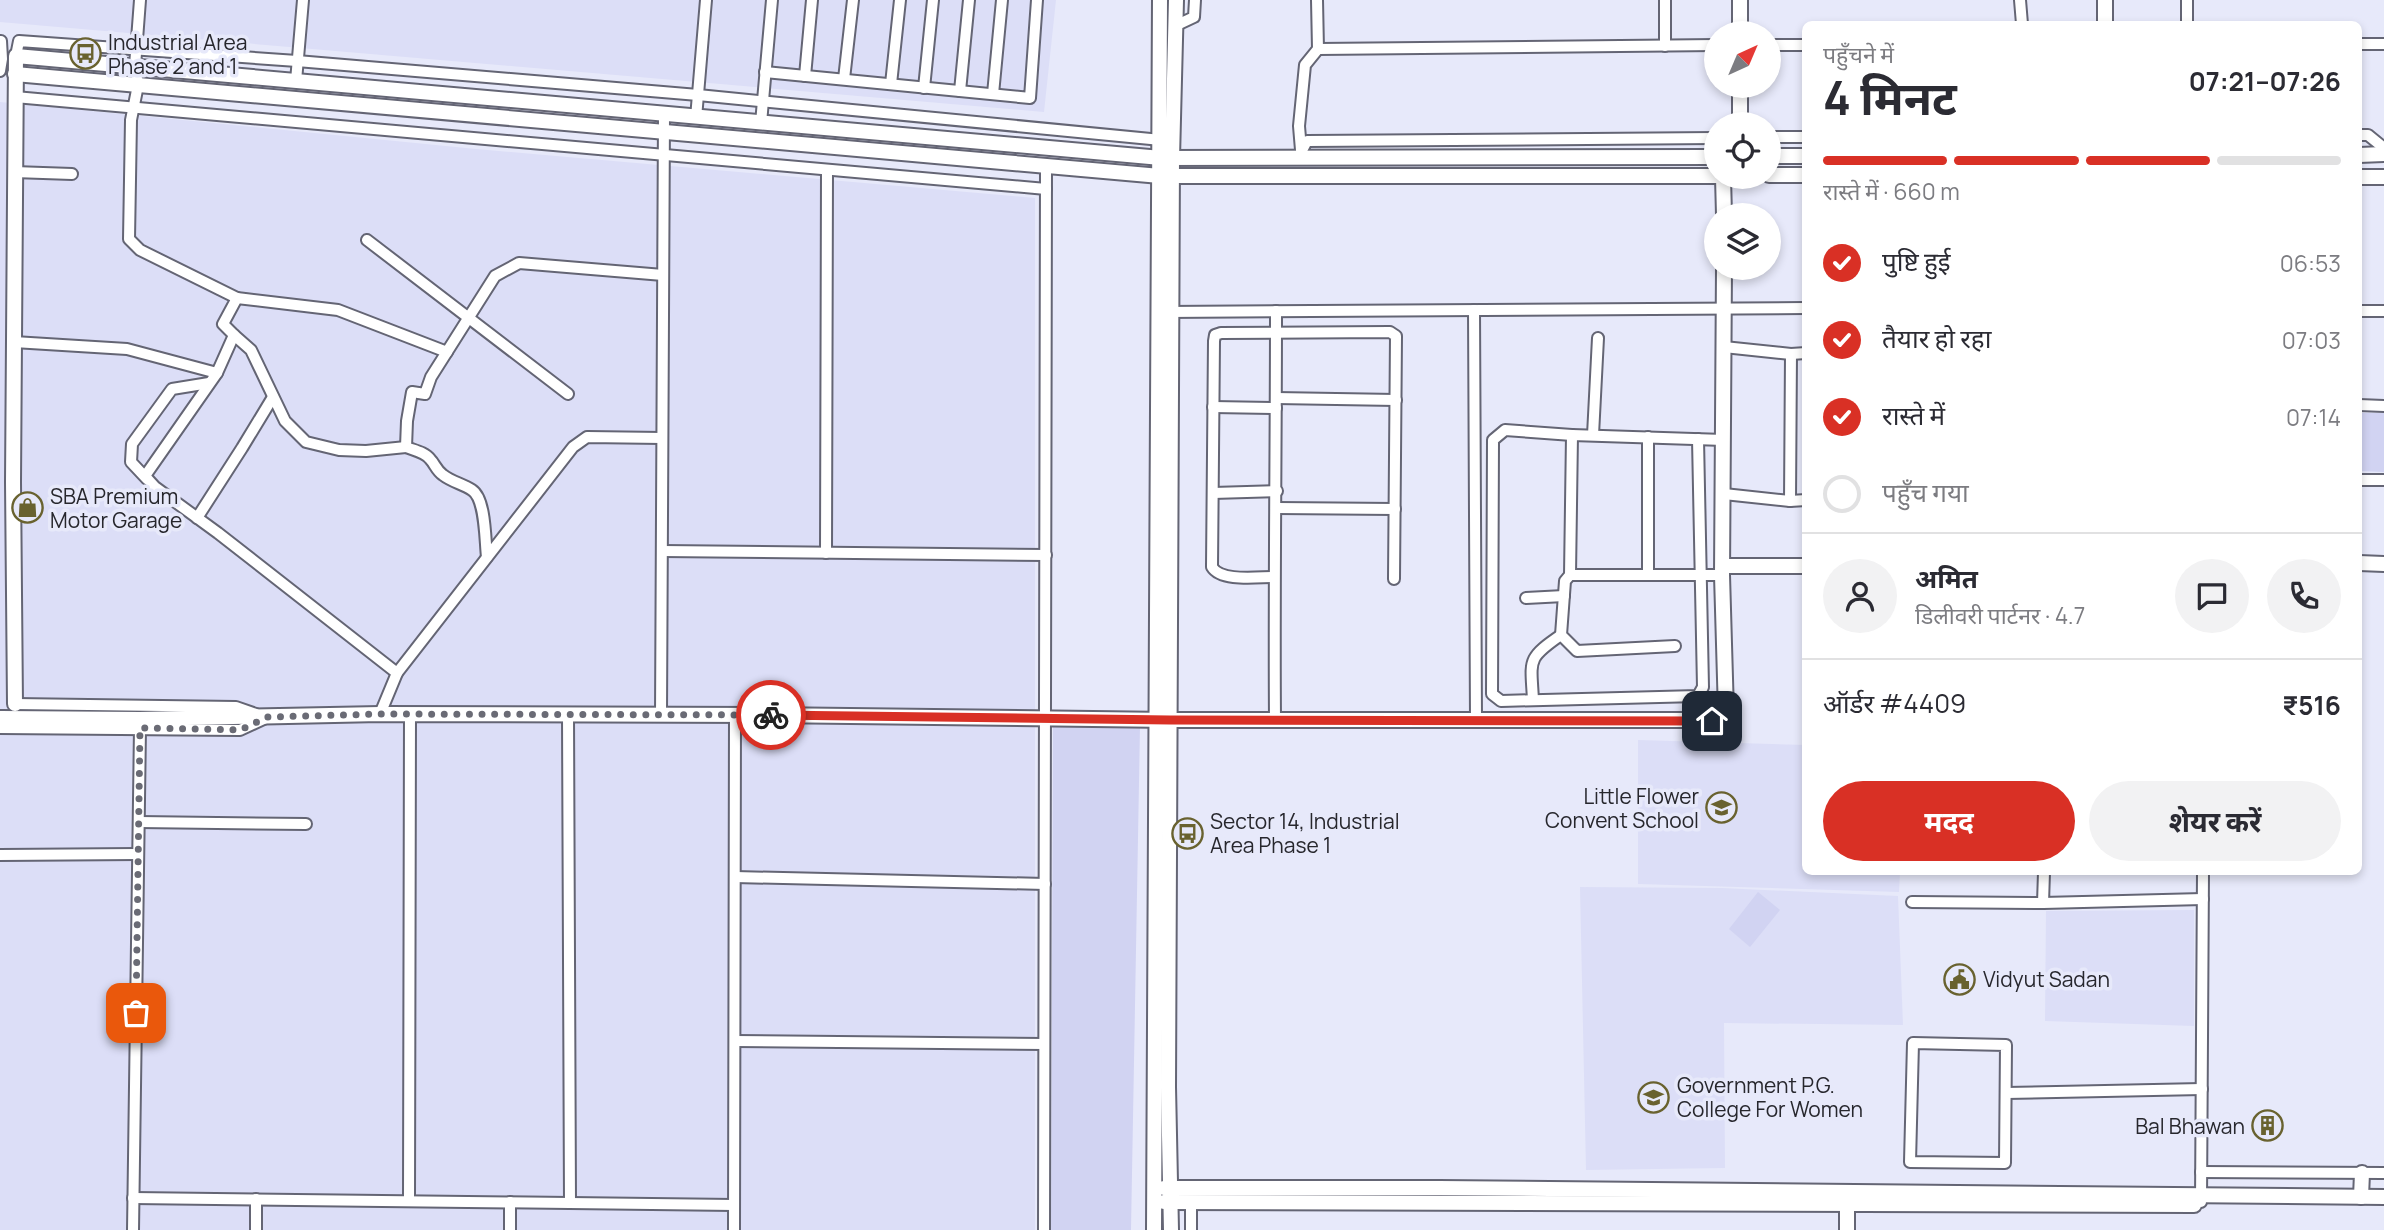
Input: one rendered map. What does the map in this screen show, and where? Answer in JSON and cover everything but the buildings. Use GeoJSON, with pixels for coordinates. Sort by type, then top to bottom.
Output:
{"type":"FeatureCollection","features":[{"type":"Feature","properties":{"kind":"street"},"geometry":{"type":"LineString","coordinates":[[140,0],[135,66],[138,85],[131,120],[129,233],[132,243],[140,250],[237,298],[338,310],[447,352]]}},
{"type":"Feature","properties":{"kind":"street"},"geometry":{"type":"LineString","coordinates":[[296,81],[303,0]]}},
{"type":"Feature","properties":{"kind":"street"},"geometry":{"type":"LineString","coordinates":[[696,118],[706,0]]}},
{"type":"Feature","properties":{"kind":"street"},"geometry":{"type":"LineString","coordinates":[[761,123],[772,0]]}},
{"type":"Feature","properties":{"kind":"street"},"geometry":{"type":"LineString","coordinates":[[805,76],[812,0]]}},
{"type":"Feature","properties":{"kind":"street"},"geometry":{"type":"LineString","coordinates":[[844,79],[853,0]]}},
{"type":"Feature","properties":{"kind":"street"},"geometry":{"type":"LineString","coordinates":[[891,84],[900,0]]}},
{"type":"Feature","properties":{"kind":"street"},"geometry":{"type":"LineString","coordinates":[[924,88],[933,0]]}},
{"type":"Feature","properties":{"kind":"street"},"geometry":{"type":"LineString","coordinates":[[960,91],[969,0]]}},
{"type":"Feature","properties":{"kind":"street"},"geometry":{"type":"LineString","coordinates":[[993,94],[1002,0]]}},
{"type":"Feature","properties":{"kind":"street"},"geometry":{"type":"LineString","coordinates":[[765,72],[1030,98],[1037,0]]}},
{"type":"Feature","properties":{"kind":"street"},"geometry":{"type":"LineString","coordinates":[[1160,0],[1161,140],[1166,158]]}},
{"type":"Feature","properties":{"kind":"street"},"geometry":{"type":"LineString","coordinates":[[1171,1230],[1164,720],[1166,158],[1177,25],[1176,0]]}},
{"type":"Feature","properties":{"kind":"street"},"geometry":{"type":"LineString","coordinates":[[1177,25],[1194,17],[1195,0]]}},
{"type":"Feature","properties":{"kind":"street"},"geometry":{"type":"LineString","coordinates":[[1299,154],[1305,65],[1318,49],[1317,0]]}},
{"type":"Feature","properties":{"kind":"street"},"geometry":{"type":"LineString","coordinates":[[1665,0],[1665,46]]}},
{"type":"Feature","properties":{"kind":"street"},"geometry":{"type":"LineString","coordinates":[[1740,0],[1740,21]]}},
{"type":"Feature","properties":{"kind":"street"},"geometry":{"type":"LineString","coordinates":[[2021,0],[2022,21]]}},
{"type":"Feature","properties":{"kind":"street"},"geometry":{"type":"LineString","coordinates":[[2105,0],[2105,21]]}},
{"type":"Feature","properties":{"kind":"street"},"geometry":{"type":"LineString","coordinates":[[2187,0],[2187,21]]}},
{"type":"Feature","properties":{"kind":"street"},"geometry":{"type":"LineString","coordinates":[[268,717],[236,708],[15,704],[15,97],[5,73],[1,40],[17,48],[135,66],[1166,158],[1299,154],[1704,157]]}},
{"type":"Feature","properties":{"kind":"street"},"geometry":{"type":"LineString","coordinates":[[2362,44],[2384,44]]}},
{"type":"Feature","properties":{"kind":"street"},"geometry":{"type":"LineString","coordinates":[[1318,49],[1704,45]]}},
{"type":"Feature","properties":{"kind":"street"},"geometry":{"type":"LineString","coordinates":[[1782,45],[1802,45]]}},
{"type":"Feature","properties":{"kind":"street"},"geometry":{"type":"LineString","coordinates":[[17,48],[136,51],[298,61],[698,95],[1161,140]]}},
{"type":"Feature","properties":{"kind":"street"},"geometry":{"type":"LineString","coordinates":[[5,73],[17,48]]}},
{"type":"Feature","properties":{"kind":"street"},"geometry":{"type":"LineString","coordinates":[[5,73],[1166,176],[1704,176]]}},
{"type":"Feature","properties":{"kind":"street"},"geometry":{"type":"LineString","coordinates":[[15,97],[1046,189]]}},
{"type":"Feature","properties":{"kind":"street"},"geometry":{"type":"LineString","coordinates":[[661,715],[664,115]]}},
{"type":"Feature","properties":{"kind":"street"},"geometry":{"type":"LineString","coordinates":[[2362,135],[2368,135],[2384,148]]}},
{"type":"Feature","properties":{"kind":"street"},"geometry":{"type":"LineString","coordinates":[[1781,137],[1802,137]]}},
{"type":"Feature","properties":{"kind":"street"},"geometry":{"type":"LineString","coordinates":[[1299,154],[1307,141],[1704,138]]}},
{"type":"Feature","properties":{"kind":"street"},"geometry":{"type":"LineString","coordinates":[[2362,155],[2384,154]]}},
{"type":"Feature","properties":{"kind":"street"},"geometry":{"type":"LineString","coordinates":[[1781,156],[1802,156]]}},
{"type":"Feature","properties":{"kind":"street"},"geometry":{"type":"LineString","coordinates":[[1044,1230],[1046,167]]}},
{"type":"Feature","properties":{"kind":"street"},"geometry":{"type":"LineString","coordinates":[[826,553],[827,170]]}},
{"type":"Feature","properties":{"kind":"street"},"geometry":{"type":"LineString","coordinates":[[14,172],[72,174]]}},
{"type":"Feature","properties":{"kind":"street"},"geometry":{"type":"LineString","coordinates":[[1781,175],[1802,175]]}},
{"type":"Feature","properties":{"kind":"street"},"geometry":{"type":"LineString","coordinates":[[2362,177],[2384,177]]}},
{"type":"Feature","properties":{"kind":"street"},"geometry":{"type":"LineString","coordinates":[[367,240],[568,394]]}},
{"type":"Feature","properties":{"kind":"street"},"geometry":{"type":"LineString","coordinates":[[405,447],[412,392],[425,394],[431,377],[495,276],[519,263],[663,275]]}},
{"type":"Feature","properties":{"kind":"street"},"geometry":{"type":"LineString","coordinates":[[0,718],[140,719],[410,714],[1164,720],[1722,720],[1726,713],[1723,570],[1724,280]]}},
{"type":"Feature","properties":{"kind":"street"},"geometry":{"type":"LineString","coordinates":[[237,298],[223,324],[251,350],[285,421],[306,442],[339,450],[366,451],[405,447],[431,459],[440,473],[476,493],[481,503],[486,557]]}},
{"type":"Feature","properties":{"kind":"street"},"geometry":{"type":"LineString","coordinates":[[1166,312],[1802,308]]}},
{"type":"Feature","properties":{"kind":"street"},"geometry":{"type":"LineString","coordinates":[[1474,310],[1476,720]]}},
{"type":"Feature","properties":{"kind":"street"},"geometry":{"type":"LineString","coordinates":[[1275,720],[1276,311]]}},
{"type":"Feature","properties":{"kind":"street"},"geometry":{"type":"LineString","coordinates":[[2362,311],[2384,311]]}},
{"type":"Feature","properties":{"kind":"street"},"geometry":{"type":"LineString","coordinates":[[1274,577],[1223,576],[1212,567],[1215,335],[1221,333],[1390,332],[1396,336],[1394,579]]}},
{"type":"Feature","properties":{"kind":"street"},"geometry":{"type":"LineString","coordinates":[[147,479],[145,475],[155,459],[217,373],[234,335]]}},
{"type":"Feature","properties":{"kind":"street"},"geometry":{"type":"LineString","coordinates":[[1593,435],[1598,338]]}},
{"type":"Feature","properties":{"kind":"street"},"geometry":{"type":"LineString","coordinates":[[14,342],[127,349],[217,373]]}},
{"type":"Feature","properties":{"kind":"street"},"geometry":{"type":"LineString","coordinates":[[1724,347],[1802,353]]}},
{"type":"Feature","properties":{"kind":"street"},"geometry":{"type":"LineString","coordinates":[[1790,501],[1791,354]]}},
{"type":"Feature","properties":{"kind":"street"},"geometry":{"type":"LineString","coordinates":[[209,383],[172,389],[132,444],[131,462],[155,487],[397,673]]}},
{"type":"Feature","properties":{"kind":"street"},"geometry":{"type":"LineString","coordinates":[[197,518],[272,397]]}},
{"type":"Feature","properties":{"kind":"street"},"geometry":{"type":"LineString","coordinates":[[1213,407],[1396,400]]}},
{"type":"Feature","properties":{"kind":"street"},"geometry":{"type":"LineString","coordinates":[[2362,405],[2384,405]]}},
{"type":"Feature","properties":{"kind":"street"},"geometry":{"type":"LineString","coordinates":[[1698,439],[1703,687],[1698,696],[1501,701],[1492,694],[1493,440],[1505,430],[1724,440]]}},
{"type":"Feature","properties":{"kind":"street"},"geometry":{"type":"LineString","coordinates":[[1572,435],[1570,575],[1565,581],[1562,635],[1577,651],[1675,646]]}},
{"type":"Feature","properties":{"kind":"street"},"geometry":{"type":"LineString","coordinates":[[380,714],[397,673],[573,447],[587,437],[662,438]]}},
{"type":"Feature","properties":{"kind":"street"},"geometry":{"type":"LineString","coordinates":[[1648,437],[1648,575]]}},
{"type":"Feature","properties":{"kind":"street"},"geometry":{"type":"LineString","coordinates":[[2362,480],[2384,481]]}},
{"type":"Feature","properties":{"kind":"street"},"geometry":{"type":"LineString","coordinates":[[1213,493],[1277,491]]}},
{"type":"Feature","properties":{"kind":"street"},"geometry":{"type":"LineString","coordinates":[[1724,494],[1802,500]]}},
{"type":"Feature","properties":{"kind":"street"},"geometry":{"type":"LineString","coordinates":[[1277,508],[1395,509]]}},
{"type":"Feature","properties":{"kind":"street"},"geometry":{"type":"LineString","coordinates":[[662,551],[1046,555]]}},
{"type":"Feature","properties":{"kind":"street"},"geometry":{"type":"LineString","coordinates":[[2362,564],[2384,564]]}},
{"type":"Feature","properties":{"kind":"street"},"geometry":{"type":"LineString","coordinates":[[1570,575],[1699,575],[1723,570],[1802,566]]}},
{"type":"Feature","properties":{"kind":"street"},"geometry":{"type":"LineString","coordinates":[[1527,597],[1564,596]]}},
{"type":"Feature","properties":{"kind":"street"},"geometry":{"type":"LineString","coordinates":[[1533,700],[1531,663],[1534,656],[1562,635]]}},
{"type":"Feature","properties":{"kind":"street"},"geometry":{"type":"LineString","coordinates":[[408,1201],[410,714]]}},
{"type":"Feature","properties":{"kind":"street"},"geometry":{"type":"LineString","coordinates":[[568,715],[570,1203]]}},
{"type":"Feature","properties":{"kind":"street"},"geometry":{"type":"LineString","coordinates":[[734,1230],[735,715]]}},
{"type":"Feature","properties":{"kind":"street"},"geometry":{"type":"LineString","coordinates":[[0,728],[240,730],[268,717]]}},
{"type":"Feature","properties":{"kind":"street"},"geometry":{"type":"LineString","coordinates":[[1154,1230],[1164,720]]}},
{"type":"Feature","properties":{"kind":"street"},"geometry":{"type":"LineString","coordinates":[[133,1230],[140,728]]}},
{"type":"Feature","properties":{"kind":"street"},"geometry":{"type":"LineString","coordinates":[[139,822],[306,824]]}},
{"type":"Feature","properties":{"kind":"street"},"geometry":{"type":"LineString","coordinates":[[0,855],[138,854]]}},
{"type":"Feature","properties":{"kind":"street"},"geometry":{"type":"LineString","coordinates":[[2043,903],[2044,875]]}},
{"type":"Feature","properties":{"kind":"street"},"geometry":{"type":"LineString","coordinates":[[2201,1200],[2203,875]]}},
{"type":"Feature","properties":{"kind":"street"},"geometry":{"type":"LineString","coordinates":[[735,877],[1045,884]]}},
{"type":"Feature","properties":{"kind":"street"},"geometry":{"type":"LineString","coordinates":[[1912,902],[2043,903],[2203,899]]}},
{"type":"Feature","properties":{"kind":"street"},"geometry":{"type":"LineString","coordinates":[[734,1041],[1044,1044]]}},
{"type":"Feature","properties":{"kind":"street"},"geometry":{"type":"LineString","coordinates":[[1913,1043],[2006,1045],[2006,1093],[2005,1163],[1910,1162],[1913,1043]]}},
{"type":"Feature","properties":{"kind":"street"},"geometry":{"type":"LineString","coordinates":[[2006,1093],[2202,1089]]}},
{"type":"Feature","properties":{"kind":"street"},"geometry":{"type":"LineString","coordinates":[[2201,1172],[2384,1173]]}},
{"type":"Feature","properties":{"kind":"street"},"geometry":{"type":"LineString","coordinates":[[2361,1197],[2362,1173]]}},
{"type":"Feature","properties":{"kind":"street"},"geometry":{"type":"LineString","coordinates":[[1154,1195],[2201,1200],[2384,1197]]}},
{"type":"Feature","properties":{"kind":"street"},"geometry":{"type":"LineString","coordinates":[[1171,1195],[1191,1202],[1847,1198]]}},
{"type":"Feature","properties":{"kind":"street"},"geometry":{"type":"LineString","coordinates":[[133,1198],[734,1205]]}},
{"type":"Feature","properties":{"kind":"street"},"geometry":{"type":"LineString","coordinates":[[1847,1198],[1847,1230]]}},
{"type":"Feature","properties":{"kind":"street"},"geometry":{"type":"LineString","coordinates":[[256,1199],[256,1230]]}},
{"type":"Feature","properties":{"kind":"street"},"geometry":{"type":"LineString","coordinates":[[2201,1200],[2384,1206]]}},
{"type":"Feature","properties":{"kind":"street"},"geometry":{"type":"LineString","coordinates":[[510,1202],[510,1230]]}},
{"type":"Feature","properties":{"kind":"street"},"geometry":{"type":"LineString","coordinates":[[1191,1202],[1191,1230]]}},
{"type":"Feature","properties":{"kind":"shaded area"},"geometry":{"type":"Polygon","coordinates":[[[0,0],[1056,0],[1044,112],[0,22],[0,0]]]}},
{"type":"Feature","properties":{"kind":"shaded area"},"geometry":{"type":"Polygon","coordinates":[[[0,102],[476,149],[1035,198],[1035,1230],[0,1230],[0,102]]]}},
{"type":"Feature","properties":{"kind":"shaded area"},"geometry":{"type":"Polygon","coordinates":[[[2362,413],[2384,413],[2384,472],[2362,471],[2362,413]]]}},
{"type":"Feature","properties":{"kind":"shaded area"},"geometry":{"type":"Polygon","coordinates":[[[1053,725],[1140,726],[1131,1230],[1051,1230],[1053,725]]]}},
{"type":"Feature","properties":{"kind":"shaded area","name":"Little Flower Convent School"},"geometry":{"type":"Polygon","coordinates":[[[1638,740],[1802,745],[1802,875],[1900,875],[1899,892],[1638,884],[1638,740]]]}},
{"type":"Feature","properties":{"kind":"shaded area","name":"Government P.G. College For Women"},"geometry":{"type":"Polygon","coordinates":[[[1580,887],[1722,888],[1898,896],[1903,1025],[1724,1023],[1725,1168],[1586,1170],[1580,887]]]}},
{"type":"Feature","properties":{"kind":"shaded area"},"geometry":{"type":"Polygon","coordinates":[[[1758,892],[1780,910],[1750,947],[1729,929],[1758,892]]]}},
{"type":"Feature","properties":{"kind":"shaded area"},"geometry":{"type":"Polygon","coordinates":[[[2194,910],[2194,1026],[2045,1021],[2046,911],[2194,910]]]}},
{"type":"Feature","properties":{"kind":"way so far"},"geometry":{"type":"LineString","coordinates":[[136,1013],[140,728],[240,730],[268,717],[380,714],[771,715]]}},
{"type":"Feature","properties":{"kind":"place","name":"Industrial Area Phase 2 and 1"},"geometry":{"type":"Point","coordinates":[85,54]}},
{"type":"Feature","properties":{"kind":"place","name":"SBA Premium Motor Garage"},"geometry":{"type":"Point","coordinates":[27,508]}},
{"type":"Feature","properties":{"kind":"place","name":"Little Flower Convent School"},"geometry":{"type":"Point","coordinates":[1722,808]}},
{"type":"Feature","properties":{"kind":"place","name":"Sector 14, Industrial Area Phase 1"},"geometry":{"type":"Point","coordinates":[1187,833]}},
{"type":"Feature","properties":{"kind":"place","name":"Vidyut Sadan"},"geometry":{"type":"Point","coordinates":[1960,979]}},
{"type":"Feature","properties":{"kind":"place","name":"Government P.G. College For Women"},"geometry":{"type":"Point","coordinates":[1654,1097]}},
{"type":"Feature","properties":{"kind":"place","name":"Bal Bhawan"},"geometry":{"type":"Point","coordinates":[2268,1126]}},
{"type":"Feature","properties":{"kind":"route"},"geometry":{"type":"LineString","coordinates":[[771,715],[1170,720],[1712,721]]}}]}
